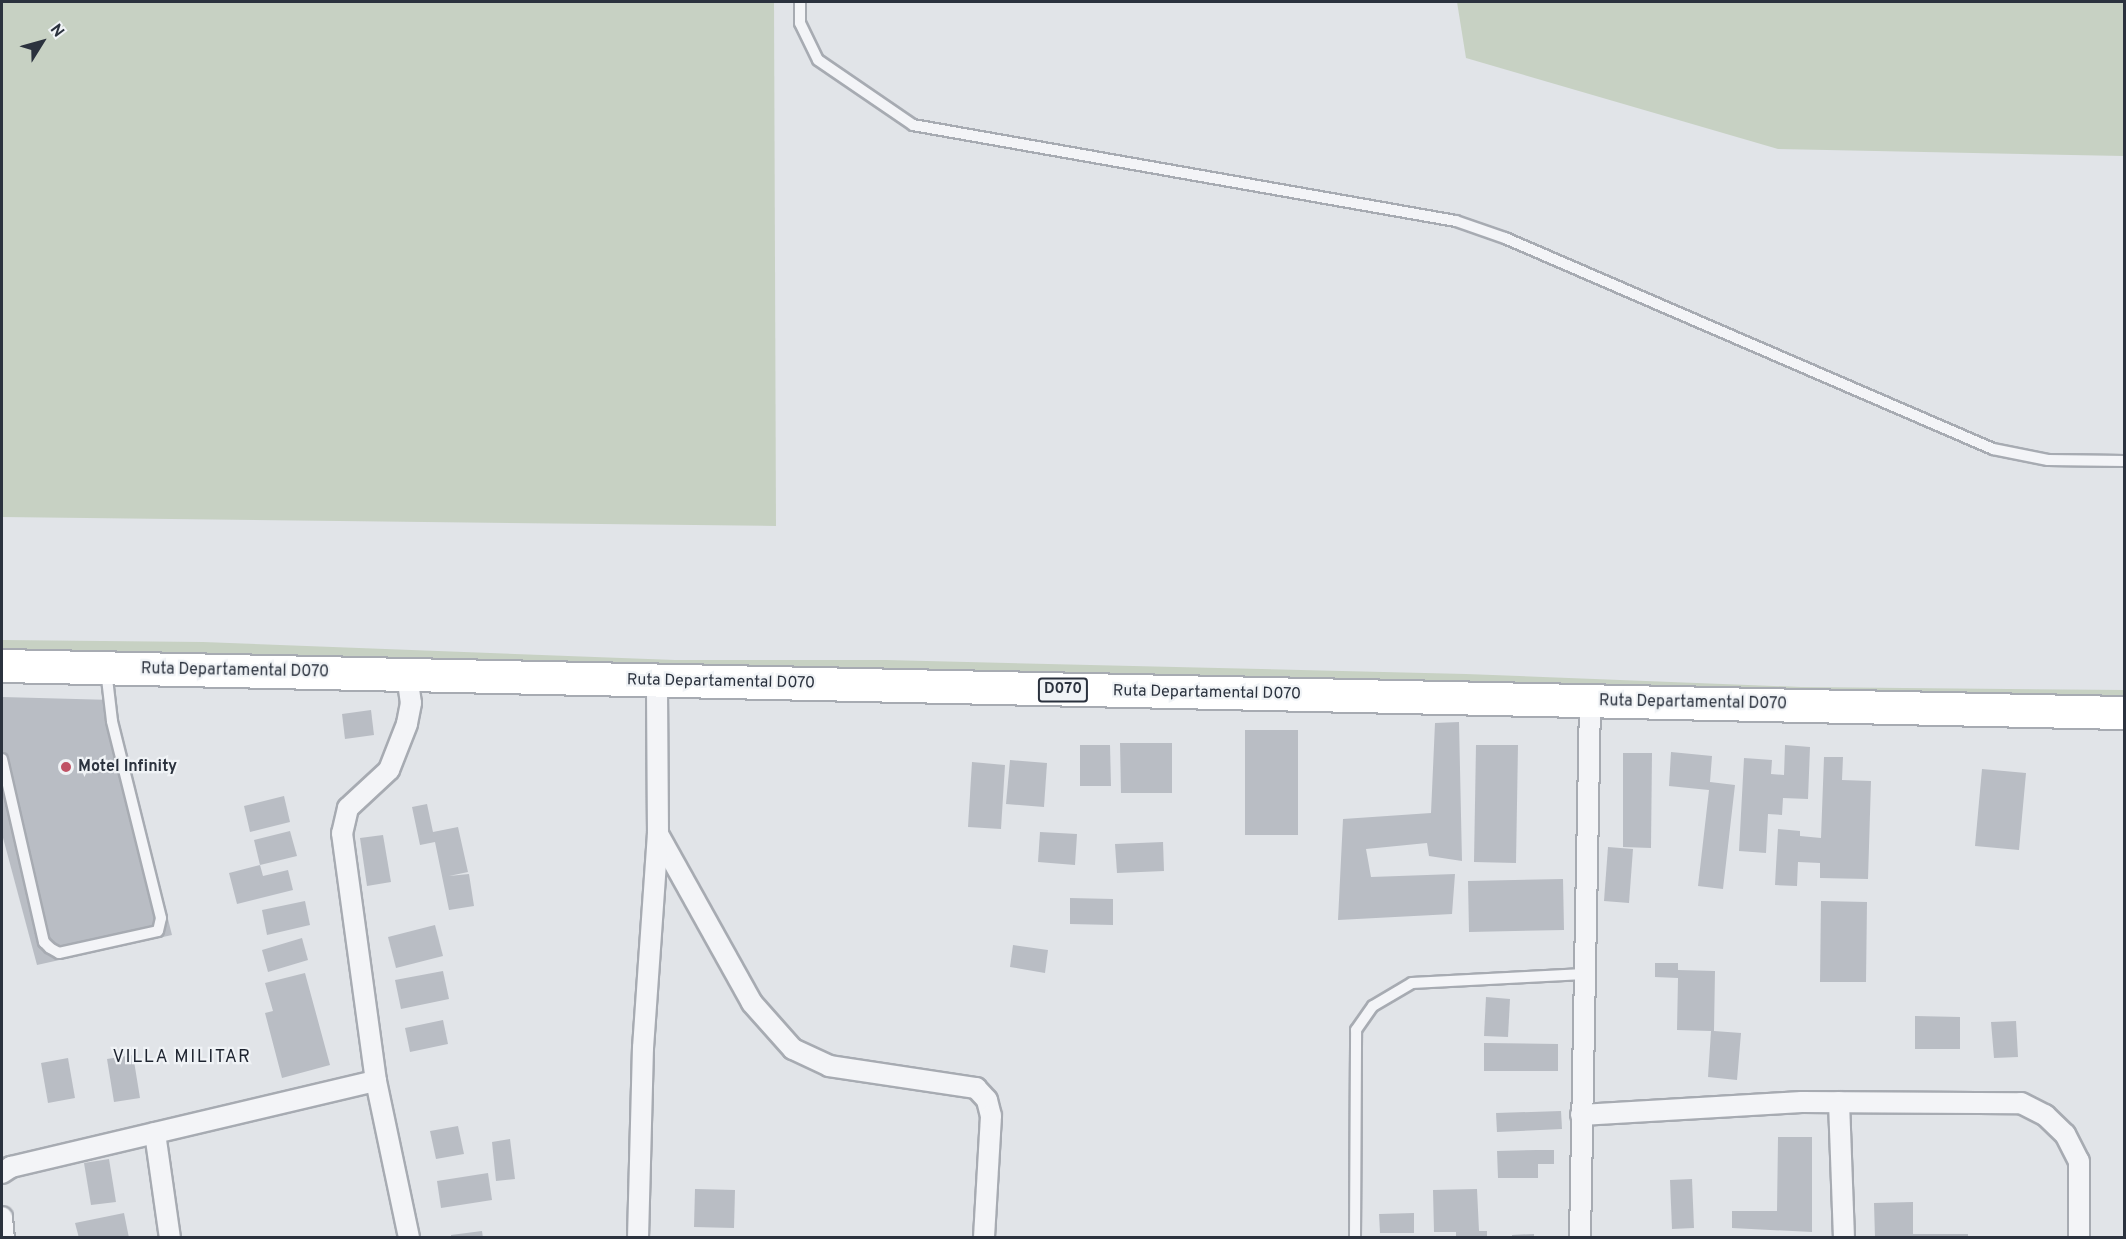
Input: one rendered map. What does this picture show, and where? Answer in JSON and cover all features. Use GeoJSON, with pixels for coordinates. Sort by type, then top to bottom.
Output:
{"type":"FeatureCollection","features":[{"type":"Feature","properties":{"kind":"main road","name":"Ruta Departamental D070"},"geometry":{"type":"LineString","coordinates":[[2,666],[2124,713]]}},
{"type":"Feature","properties":{"kind":"street"},"geometry":{"type":"LineString","coordinates":[[407,675],[411,703],[407,724],[389,770],[348,808],[342,833],[376,1081],[409,1238]]}},
{"type":"Feature","properties":{"kind":"street"},"geometry":{"type":"LineString","coordinates":[[638,1238],[643,1048],[658,834],[657,681]]}},
{"type":"Feature","properties":{"kind":"street"},"geometry":{"type":"LineString","coordinates":[[1580,1238],[1590,701]]}},
{"type":"Feature","properties":{"kind":"street"},"geometry":{"type":"LineString","coordinates":[[658,834],[752,1003],[794,1049],[830,1066],[976,1088],[987,1100],[991,1116],[984,1238]]}},
{"type":"Feature","properties":{"kind":"street"},"geometry":{"type":"LineString","coordinates":[[2,1173],[11,1167],[376,1081]]}},
{"type":"Feature","properties":{"kind":"street"},"geometry":{"type":"LineString","coordinates":[[1581,1115],[1839,1102],[2021,1103],[2045,1115],[2065,1134],[2079,1161],[2079,1238]]}},
{"type":"Feature","properties":{"kind":"street"},"geometry":{"type":"LineString","coordinates":[[1839,1102],[1844,1238]]}},
{"type":"Feature","properties":{"kind":"street"},"geometry":{"type":"LineString","coordinates":[[155,1132],[170,1238]]}},
{"type":"Feature","properties":{"kind":"street"},"geometry":{"type":"LineString","coordinates":[[2,1217],[4,1238]]}},
{"type":"Feature","properties":{"kind":"lane"},"geometry":{"type":"LineString","coordinates":[[800,2],[800,23],[818,60],[913,125],[1456,221],[1505,238],[1993,449],[2048,460],[2124,461]]}},
{"type":"Feature","properties":{"kind":"lane"},"geometry":{"type":"LineString","coordinates":[[2,759],[44,942],[59,953],[158,931],[161,918],[112,721],[105,668]]}},
{"type":"Feature","properties":{"kind":"lane"},"geometry":{"type":"LineString","coordinates":[[1355,1238],[1356,1030],[1373,1006],[1412,983],[1584,974]]}},
{"type":"Feature","properties":{"kind":"green space"},"geometry":{"type":"Polygon","coordinates":[[[2,2],[774,2],[776,526],[2,517],[2,2]]]}},
{"type":"Feature","properties":{"kind":"green space"},"geometry":{"type":"Polygon","coordinates":[[[1457,2],[2124,2],[2124,156],[1778,149],[1466,58],[1457,2]]]}},
{"type":"Feature","properties":{"kind":"green space"},"geometry":{"type":"Polygon","coordinates":[[[2,640],[203,642],[675,660],[886,660],[1466,674],[1801,687],[2124,690],[2124,699],[935,670],[311,660],[2,648],[2,640]]]}},
{"type":"Feature","properties":{"kind":"building","name":"Motel Infinity"},"geometry":{"type":"Polygon","coordinates":[[[2,697],[113,700],[172,935],[37,965],[2,834],[2,697]]]}},
{"type":"Feature","properties":{"kind":"building"},"geometry":{"type":"Polygon","coordinates":[[[371,710],[374,735],[345,739],[342,714],[371,710]]]}},
{"type":"Feature","properties":{"kind":"building"},"geometry":{"type":"Polygon","coordinates":[[[1459,722],[1462,861],[1429,856],[1427,843],[1366,849],[1371,877],[1455,874],[1452,914],[1338,920],[1343,819],[1431,813],[1435,723],[1459,722]]]}},
{"type":"Feature","properties":{"kind":"building"},"geometry":{"type":"Polygon","coordinates":[[[1245,730],[1298,730],[1298,835],[1245,835],[1245,730]]]}},
{"type":"Feature","properties":{"kind":"building"},"geometry":{"type":"Polygon","coordinates":[[[1120,743],[1172,743],[1172,793],[1121,793],[1120,743]]]}},
{"type":"Feature","properties":{"kind":"building"},"geometry":{"type":"Polygon","coordinates":[[[1080,745],[1110,745],[1111,786],[1080,786],[1080,745]]]}},
{"type":"Feature","properties":{"kind":"building"},"geometry":{"type":"Polygon","coordinates":[[[1476,745],[1518,745],[1516,863],[1474,862],[1476,745]]]}},
{"type":"Feature","properties":{"kind":"building"},"geometry":{"type":"Polygon","coordinates":[[[1785,745],[1810,747],[1808,799],[1783,798],[1782,815],[1768,814],[1766,853],[1739,851],[1744,758],[1772,760],[1771,774],[1784,775],[1785,745]]]}},
{"type":"Feature","properties":{"kind":"building"},"geometry":{"type":"Polygon","coordinates":[[[1671,752],[1712,756],[1710,782],[1735,785],[1723,889],[1698,886],[1709,790],[1669,786],[1671,752]]]}},
{"type":"Feature","properties":{"kind":"building"},"geometry":{"type":"Polygon","coordinates":[[[1623,753],[1652,753],[1651,848],[1623,847],[1623,753]]]}},
{"type":"Feature","properties":{"kind":"building"},"geometry":{"type":"Polygon","coordinates":[[[1824,757],[1843,757],[1842,780],[1871,781],[1868,879],[1820,878],[1820,863],[1798,862],[1797,886],[1775,885],[1778,829],[1800,831],[1800,836],[1821,838],[1824,757]]]}},
{"type":"Feature","properties":{"kind":"building"},"geometry":{"type":"Polygon","coordinates":[[[1010,760],[1047,763],[1044,807],[1006,804],[1010,760]]]}},
{"type":"Feature","properties":{"kind":"building"},"geometry":{"type":"Polygon","coordinates":[[[972,762],[1005,765],[1001,829],[968,827],[972,762]]]}},
{"type":"Feature","properties":{"kind":"building"},"geometry":{"type":"Polygon","coordinates":[[[1982,769],[2026,773],[2019,850],[1975,846],[1982,769]]]}},
{"type":"Feature","properties":{"kind":"building"},"geometry":{"type":"Polygon","coordinates":[[[284,796],[290,822],[250,832],[244,806],[284,796]]]}},
{"type":"Feature","properties":{"kind":"building"},"geometry":{"type":"Polygon","coordinates":[[[427,804],[433,832],[458,827],[468,872],[449,876],[469,874],[474,906],[449,910],[435,842],[420,845],[412,807],[427,804]]]}},
{"type":"Feature","properties":{"kind":"building"},"geometry":{"type":"Polygon","coordinates":[[[290,831],[297,856],[260,865],[254,840],[290,831]]]}},
{"type":"Feature","properties":{"kind":"building"},"geometry":{"type":"Polygon","coordinates":[[[1040,832],[1077,834],[1075,865],[1038,862],[1040,832]]]}},
{"type":"Feature","properties":{"kind":"building"},"geometry":{"type":"Polygon","coordinates":[[[383,835],[391,882],[367,886],[360,838],[383,835]]]}},
{"type":"Feature","properties":{"kind":"building"},"geometry":{"type":"Polygon","coordinates":[[[1163,842],[1164,871],[1117,873],[1115,844],[1163,842]]]}},
{"type":"Feature","properties":{"kind":"building"},"geometry":{"type":"Polygon","coordinates":[[[1608,847],[1633,849],[1629,903],[1604,901],[1608,847]]]}},
{"type":"Feature","properties":{"kind":"building"},"geometry":{"type":"Polygon","coordinates":[[[260,865],[263,876],[288,870],[293,890],[237,904],[229,873],[260,865]]]}},
{"type":"Feature","properties":{"kind":"building"},"geometry":{"type":"Polygon","coordinates":[[[1563,879],[1564,930],[1469,932],[1468,881],[1563,879]]]}},
{"type":"Feature","properties":{"kind":"building"},"geometry":{"type":"Polygon","coordinates":[[[1070,898],[1113,899],[1113,925],[1070,924],[1070,898]]]}},
{"type":"Feature","properties":{"kind":"building"},"geometry":{"type":"Polygon","coordinates":[[[305,901],[310,925],[267,935],[262,910],[305,901]]]}},
{"type":"Feature","properties":{"kind":"building"},"geometry":{"type":"Polygon","coordinates":[[[1821,901],[1867,902],[1866,982],[1820,982],[1821,901]]]}},
{"type":"Feature","properties":{"kind":"building"},"geometry":{"type":"Polygon","coordinates":[[[435,925],[443,956],[396,968],[388,937],[435,925]]]}},
{"type":"Feature","properties":{"kind":"building"},"geometry":{"type":"Polygon","coordinates":[[[302,938],[308,960],[268,972],[262,950],[302,938]]]}},
{"type":"Feature","properties":{"kind":"building"},"geometry":{"type":"Polygon","coordinates":[[[1013,945],[1048,950],[1045,973],[1010,967],[1013,945]]]}},
{"type":"Feature","properties":{"kind":"building"},"geometry":{"type":"Polygon","coordinates":[[[1655,963],[1678,963],[1678,970],[1715,971],[1714,1031],[1741,1033],[1737,1080],[1708,1077],[1711,1031],[1677,1030],[1678,978],[1655,977],[1655,963]]]}},
{"type":"Feature","properties":{"kind":"building"},"geometry":{"type":"Polygon","coordinates":[[[443,971],[449,999],[401,1009],[395,980],[443,971]]]}},
{"type":"Feature","properties":{"kind":"building"},"geometry":{"type":"Polygon","coordinates":[[[305,973],[330,1065],[282,1078],[265,1013],[273,1011],[265,983],[305,973]]]}},
{"type":"Feature","properties":{"kind":"building"},"geometry":{"type":"Polygon","coordinates":[[[1486,997],[1510,999],[1508,1037],[1484,1036],[1486,997]]]}},
{"type":"Feature","properties":{"kind":"building"},"geometry":{"type":"Polygon","coordinates":[[[1915,1016],[1960,1017],[1960,1049],[1915,1049],[1915,1016]]]}},
{"type":"Feature","properties":{"kind":"building"},"geometry":{"type":"Polygon","coordinates":[[[443,1020],[448,1044],[410,1052],[405,1028],[443,1020]]]}},
{"type":"Feature","properties":{"kind":"building"},"geometry":{"type":"Polygon","coordinates":[[[2016,1021],[2018,1057],[1994,1058],[1991,1022],[2016,1021]]]}},
{"type":"Feature","properties":{"kind":"building"},"geometry":{"type":"Polygon","coordinates":[[[1484,1043],[1558,1044],[1558,1071],[1484,1071],[1484,1043]]]}},
{"type":"Feature","properties":{"kind":"building"},"geometry":{"type":"Polygon","coordinates":[[[133,1055],[140,1098],[114,1102],[107,1059],[133,1055]]]}},
{"type":"Feature","properties":{"kind":"building"},"geometry":{"type":"Polygon","coordinates":[[[68,1058],[75,1098],[48,1103],[41,1063],[68,1058]]]}},
{"type":"Feature","properties":{"kind":"building"},"geometry":{"type":"Polygon","coordinates":[[[1561,1111],[1562,1129],[1497,1132],[1496,1113],[1561,1111]]]}},
{"type":"Feature","properties":{"kind":"building"},"geometry":{"type":"Polygon","coordinates":[[[458,1126],[464,1154],[436,1159],[430,1131],[458,1126]]]}},
{"type":"Feature","properties":{"kind":"building"},"geometry":{"type":"Polygon","coordinates":[[[1778,1137],[1812,1137],[1812,1232],[1732,1228],[1732,1211],[1777,1211],[1778,1137]]]}},
{"type":"Feature","properties":{"kind":"building"},"geometry":{"type":"Polygon","coordinates":[[[510,1139],[515,1179],[496,1181],[492,1142],[510,1139]]]}},
{"type":"Feature","properties":{"kind":"building"},"geometry":{"type":"Polygon","coordinates":[[[1554,1150],[1554,1164],[1538,1164],[1538,1178],[1498,1178],[1497,1151],[1554,1150]]]}},
{"type":"Feature","properties":{"kind":"building"},"geometry":{"type":"Polygon","coordinates":[[[109,1159],[116,1202],[91,1205],[84,1163],[109,1159]]]}},
{"type":"Feature","properties":{"kind":"building"},"geometry":{"type":"Polygon","coordinates":[[[488,1173],[492,1200],[441,1208],[437,1181],[488,1173]]]}},
{"type":"Feature","properties":{"kind":"building"},"geometry":{"type":"Polygon","coordinates":[[[1692,1179],[1694,1228],[1672,1229],[1670,1180],[1692,1179]]]}},
{"type":"Feature","properties":{"kind":"building"},"geometry":{"type":"Polygon","coordinates":[[[695,1189],[735,1190],[734,1228],[694,1227],[695,1189]]]}},
{"type":"Feature","properties":{"kind":"building"},"geometry":{"type":"Polygon","coordinates":[[[1477,1189],[1479,1231],[1487,1231],[1487,1238],[1456,1238],[1456,1232],[1434,1232],[1433,1190],[1477,1189]]]}},
{"type":"Feature","properties":{"kind":"building"},"geometry":{"type":"Polygon","coordinates":[[[1913,1202],[1913,1234],[1968,1234],[1968,1238],[1875,1238],[1874,1203],[1913,1202]]]}},
{"type":"Feature","properties":{"kind":"building"},"geometry":{"type":"Polygon","coordinates":[[[124,1213],[129,1238],[79,1238],[75,1223],[124,1213]]]}},
{"type":"Feature","properties":{"kind":"building"},"geometry":{"type":"Polygon","coordinates":[[[1414,1213],[1414,1233],[1380,1233],[1379,1214],[1414,1213]]]}},
{"type":"Feature","properties":{"kind":"building"},"geometry":{"type":"Polygon","coordinates":[[[482,1231],[483,1238],[451,1238],[451,1235],[482,1231]]]}},
{"type":"Feature","properties":{"kind":"building"},"geometry":{"type":"Polygon","coordinates":[[[1534,1234],[1534,1238],[1512,1238],[1512,1235],[1534,1234]]]}},
{"type":"Feature","properties":{"kind":"place","name":"Motel Infinity"},"geometry":{"type":"Point","coordinates":[66,767]}},
{"type":"Feature","properties":{"kind":"district","name":"VILLA MILITAR"},"geometry":{"type":"Point","coordinates":[182,1058]}}]}
